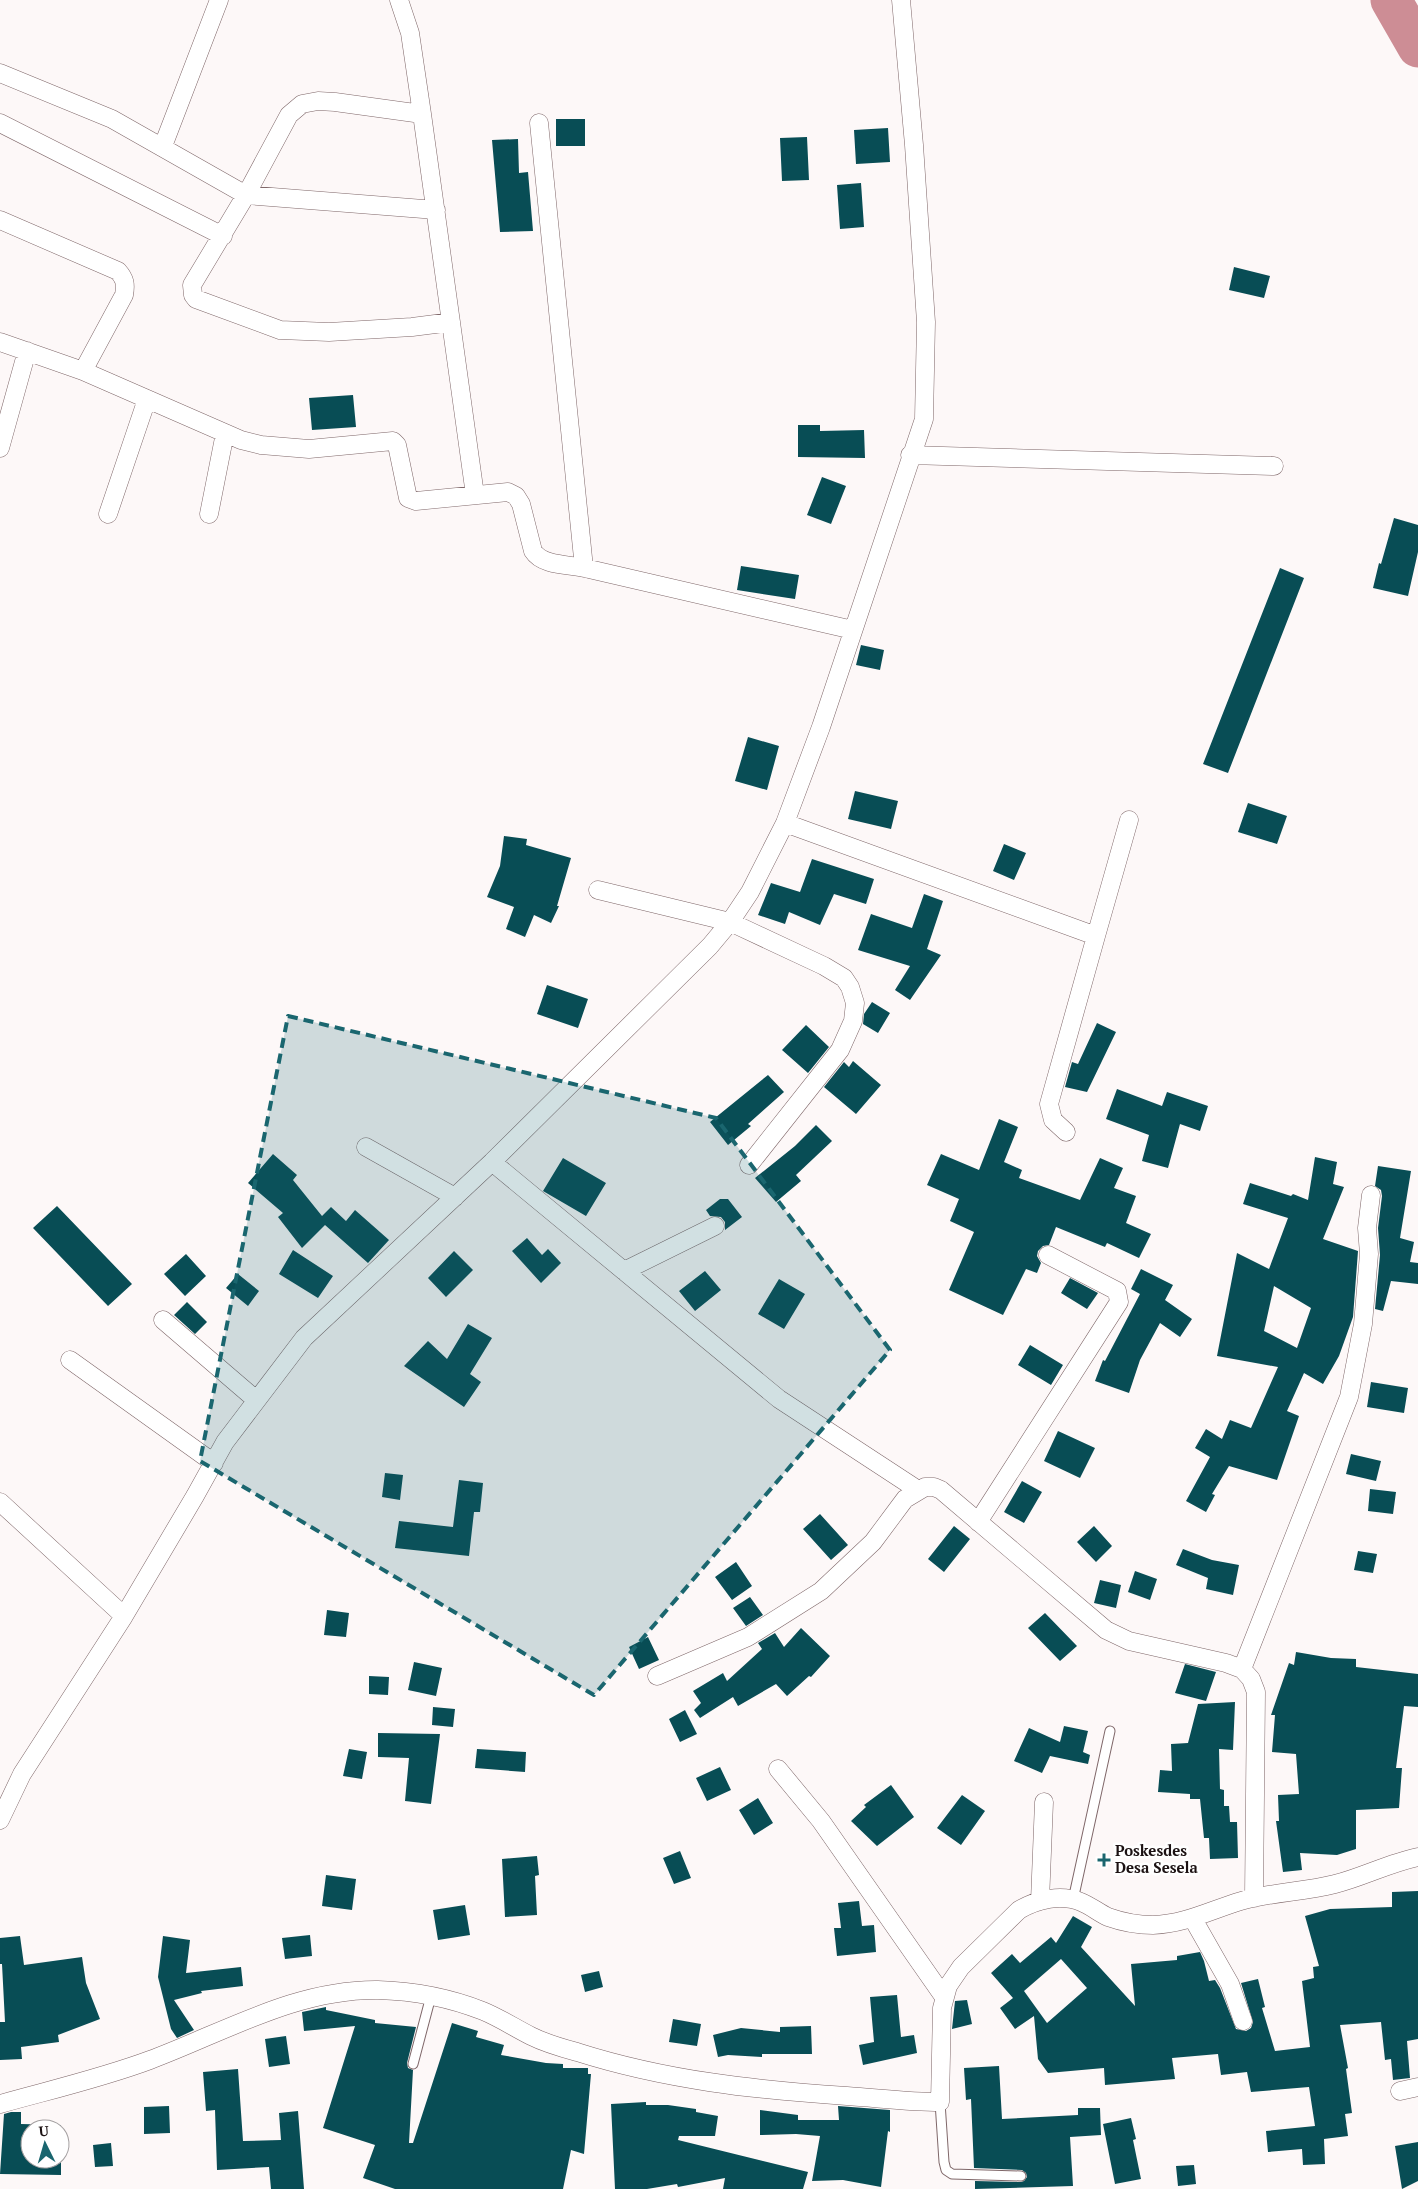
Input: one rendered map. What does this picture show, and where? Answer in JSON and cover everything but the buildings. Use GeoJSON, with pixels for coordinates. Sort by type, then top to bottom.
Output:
{"type":"FeatureCollection","features":[{"type":"Feature","properties":{"kind":"street"},"geometry":{"type":"LineString","coordinates":[[163,146],[219,0]]}},
{"type":"Feature","properties":{"kind":"street"},"geometry":{"type":"LineString","coordinates":[[399,0],[410,33],[475,495]]}},
{"type":"Feature","properties":{"kind":"street"},"geometry":{"type":"LineString","coordinates":[[2,1808],[124,1616],[225,1442],[304,1338],[492,1162],[710,946],[730,922],[762,872],[785,822],[821,727],[910,455],[924,419],[926,322],[914,145],[901,0]]}},
{"type":"Feature","properties":{"kind":"street"},"geometry":{"type":"LineString","coordinates":[[0,73],[112,118],[246,195],[436,210]]}},
{"type":"Feature","properties":{"kind":"street"},"geometry":{"type":"LineString","coordinates":[[422,114],[335,102],[318,101],[302,104],[289,115],[223,236],[192,286],[193,295],[204,302],[280,330],[329,332],[412,327],[451,322]]}},
{"type":"Feature","properties":{"kind":"street"},"geometry":{"type":"LineString","coordinates":[[0,123],[223,236]]}},
{"type":"Feature","properties":{"kind":"street"},"geometry":{"type":"LineString","coordinates":[[539,124],[584,568]]}},
{"type":"Feature","properties":{"kind":"street"},"geometry":{"type":"LineString","coordinates":[[0,220],[118,271],[123,277],[126,284],[124,295],[83,371]]}},
{"type":"Feature","properties":{"kind":"street"},"geometry":{"type":"LineString","coordinates":[[0,342],[83,371],[241,440],[261,445],[309,449],[393,441],[397,447],[407,496],[411,500],[508,492],[516,496],[521,504],[533,551],[537,558],[853,630]]}},
{"type":"Feature","properties":{"kind":"street"},"geometry":{"type":"LineString","coordinates":[[0,448],[27,351]]}},
{"type":"Feature","properties":{"kind":"street"},"geometry":{"type":"LineString","coordinates":[[108,514],[146,398]]}},
{"type":"Feature","properties":{"kind":"street"},"geometry":{"type":"LineString","coordinates":[[209,514],[225,433]]}},
{"type":"Feature","properties":{"kind":"street"},"geometry":{"type":"LineString","coordinates":[[910,455],[1274,466]]}},
{"type":"Feature","properties":{"kind":"street"},"geometry":{"type":"LineString","coordinates":[[1066,1132],[1054,1120],[1048,1104],[1129,820]]}},
{"type":"Feature","properties":{"kind":"street"},"geometry":{"type":"LineString","coordinates":[[785,822],[1096,936]]}},
{"type":"Feature","properties":{"kind":"street"},"geometry":{"type":"LineString","coordinates":[[598,890],[730,922],[824,966],[844,978],[855,1003],[853,1021],[840,1050],[749,1165]]}},
{"type":"Feature","properties":{"kind":"street"},"geometry":{"type":"LineString","coordinates":[[366,1147],[455,1196]]}},
{"type":"Feature","properties":{"kind":"street"},"geometry":{"type":"LineString","coordinates":[[492,1162],[779,1398],[918,1490]]}},
{"type":"Feature","properties":{"kind":"street"},"geometry":{"type":"LineString","coordinates":[[1242,1669],[1349,1397],[1363,1324],[1369,1254],[1367,1228],[1371,1195]]}},
{"type":"Feature","properties":{"kind":"street"},"geometry":{"type":"LineString","coordinates":[[624,1271],[715,1226]]}},
{"type":"Feature","properties":{"kind":"street"},"geometry":{"type":"LineString","coordinates":[[978,1522],[1119,1302],[1117,1291],[1048,1255]]}},
{"type":"Feature","properties":{"kind":"street"},"geometry":{"type":"LineString","coordinates":[[163,1320],[256,1399]]}},
{"type":"Feature","properties":{"kind":"street"},"geometry":{"type":"LineString","coordinates":[[70,1360],[214,1463]]}},
{"type":"Feature","properties":{"kind":"street"},"geometry":{"type":"LineString","coordinates":[[657,1676],[748,1637],[821,1591],[872,1542],[905,1499],[918,1490],[934,1487],[941,1490],[1106,1630],[1129,1641],[1226,1663],[1242,1669],[1250,1679],[1256,1692],[1254,1898]]}},
{"type":"Feature","properties":{"kind":"street"},"geometry":{"type":"LineString","coordinates":[[0,1502],[124,1616]]}},
{"type":"Feature","properties":{"kind":"street"},"geometry":{"type":"LineString","coordinates":[[778,1769],[821,1821],[944,1997]]}},
{"type":"Feature","properties":{"kind":"street"},"geometry":{"type":"LineString","coordinates":[[1040,1900],[1044,1802]]}},
{"type":"Feature","properties":{"kind":"street"},"geometry":{"type":"LineString","coordinates":[[0,2104],[148,2061],[296,2001],[332,1994],[378,1990],[432,1996],[484,2012],[532,2037],[577,2052],[662,2075],[760,2090],[940,2102],[944,1997],[953,1976],[960,1967],[1019,1910],[1040,1900],[1050,1898],[1073,1900],[1083,1903],[1110,1918],[1136,1924],[1155,1925],[1193,1919],[1221,1907],[1254,1898],[1336,1883],[1418,1857]]}},
{"type":"Feature","properties":{"kind":"street"},"geometry":{"type":"LineString","coordinates":[[1193,1919],[1230,1984],[1243,2021]]}},
{"type":"Feature","properties":{"kind":"street"},"geometry":{"type":"LineString","coordinates":[[1400,2091],[1418,2087]]}},
{"type":"Feature","properties":{"kind":"lane"},"geometry":{"type":"LineString","coordinates":[[1073,1900],[1110,1731]]}},
{"type":"Feature","properties":{"kind":"lane"},"geometry":{"type":"LineString","coordinates":[[413,2064],[432,1996]]}},
{"type":"Feature","properties":{"kind":"lane"},"geometry":{"type":"LineString","coordinates":[[940,2102],[946,2170],[952,2174],[1021,2176]]}},
{"type":"Feature","properties":{"kind":"highlighted area"},"geometry":{"type":"Polygon","coordinates":[[[288,1016],[716,1118],[890,1350],[594,1695],[200,1461],[288,1016]]]}},
{"type":"Feature","properties":{"kind":"waterway"},"geometry":{"type":"LineString","coordinates":[[1391,0],[1418,47]]}},
{"type":"Feature","properties":{"kind":"place","name":"Poskesdes Desa Sesela"},"geometry":{"type":"Point","coordinates":[1104,1860]}}]}
